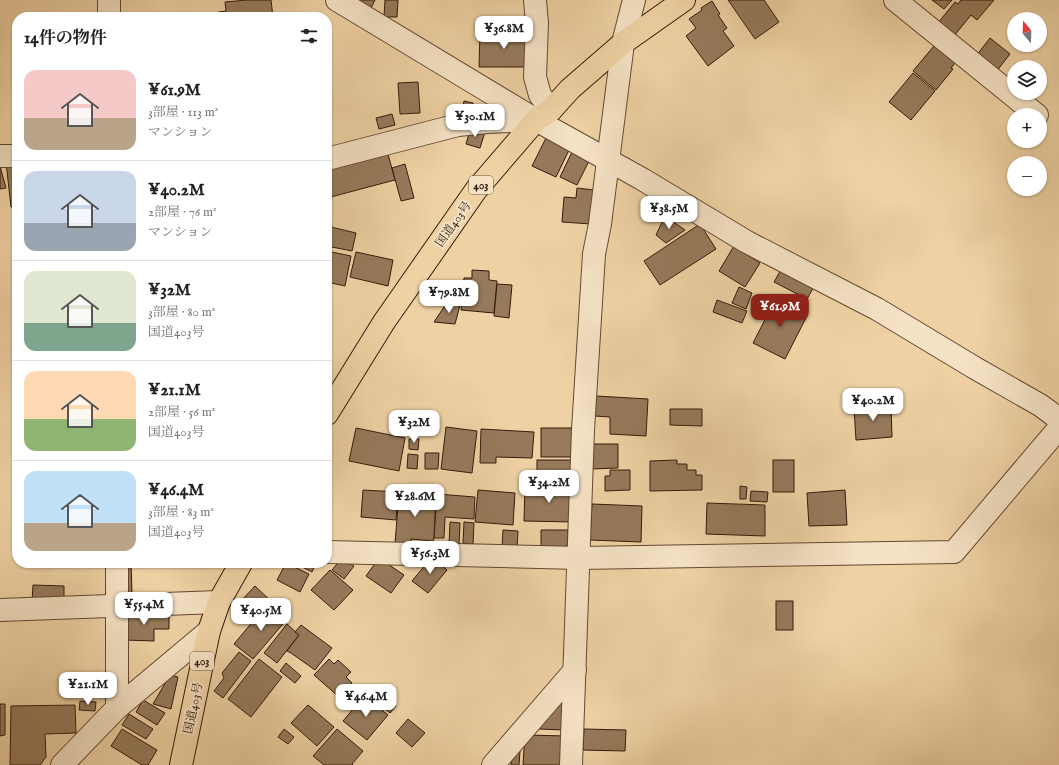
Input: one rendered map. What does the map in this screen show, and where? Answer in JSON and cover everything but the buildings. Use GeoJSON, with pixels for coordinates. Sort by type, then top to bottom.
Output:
{"type":"FeatureCollection","features":[{"type":"Feature","properties":{"kind":"highway","name":"国道403号"},"geometry":{"type":"LineString","coordinates":[[332,406],[384,322],[476,190],[543,115],[570,89],[623,43],[684,0]]}},
{"type":"Feature","properties":{"kind":"highway","name":"国道403号"},"geometry":{"type":"LineString","coordinates":[[181,765],[208,632],[219,602],[238,568]]}},
{"type":"Feature","properties":{"kind":"street"},"geometry":{"type":"LineString","coordinates":[[109,0],[109,12]]}},
{"type":"Feature","properties":{"kind":"street"},"geometry":{"type":"LineString","coordinates":[[337,0],[543,115],[607,159],[747,242],[877,309],[975,368],[1040,404],[1059,419]]}},
{"type":"Feature","properties":{"kind":"street"},"geometry":{"type":"LineString","coordinates":[[535,0],[537,23],[536,77],[543,115]]}},
{"type":"Feature","properties":{"kind":"street"},"geometry":{"type":"LineString","coordinates":[[571,765],[583,430],[594,254],[600,224],[607,159],[623,43],[634,0]]}},
{"type":"Feature","properties":{"kind":"street"},"geometry":{"type":"LineString","coordinates":[[895,0],[1028,108]]}},
{"type":"Feature","properties":{"kind":"street"},"geometry":{"type":"LineString","coordinates":[[332,158],[458,125],[543,115]]}},
{"type":"Feature","properties":{"kind":"street"},"geometry":{"type":"LineString","coordinates":[[0,156],[12,156]]}},
{"type":"Feature","properties":{"kind":"street"},"geometry":{"type":"LineString","coordinates":[[332,552],[579,558],[954,552],[1059,428]]}},
{"type":"Feature","properties":{"kind":"street"},"geometry":{"type":"LineString","coordinates":[[117,568],[117,708]]}},
{"type":"Feature","properties":{"kind":"street"},"geometry":{"type":"LineString","coordinates":[[0,610],[219,602]]}},
{"type":"Feature","properties":{"kind":"street"},"geometry":{"type":"LineString","coordinates":[[62,765],[117,708],[208,632]]}},
{"type":"Feature","properties":{"kind":"street"},"geometry":{"type":"LineString","coordinates":[[493,765],[575,670]]}}]}
